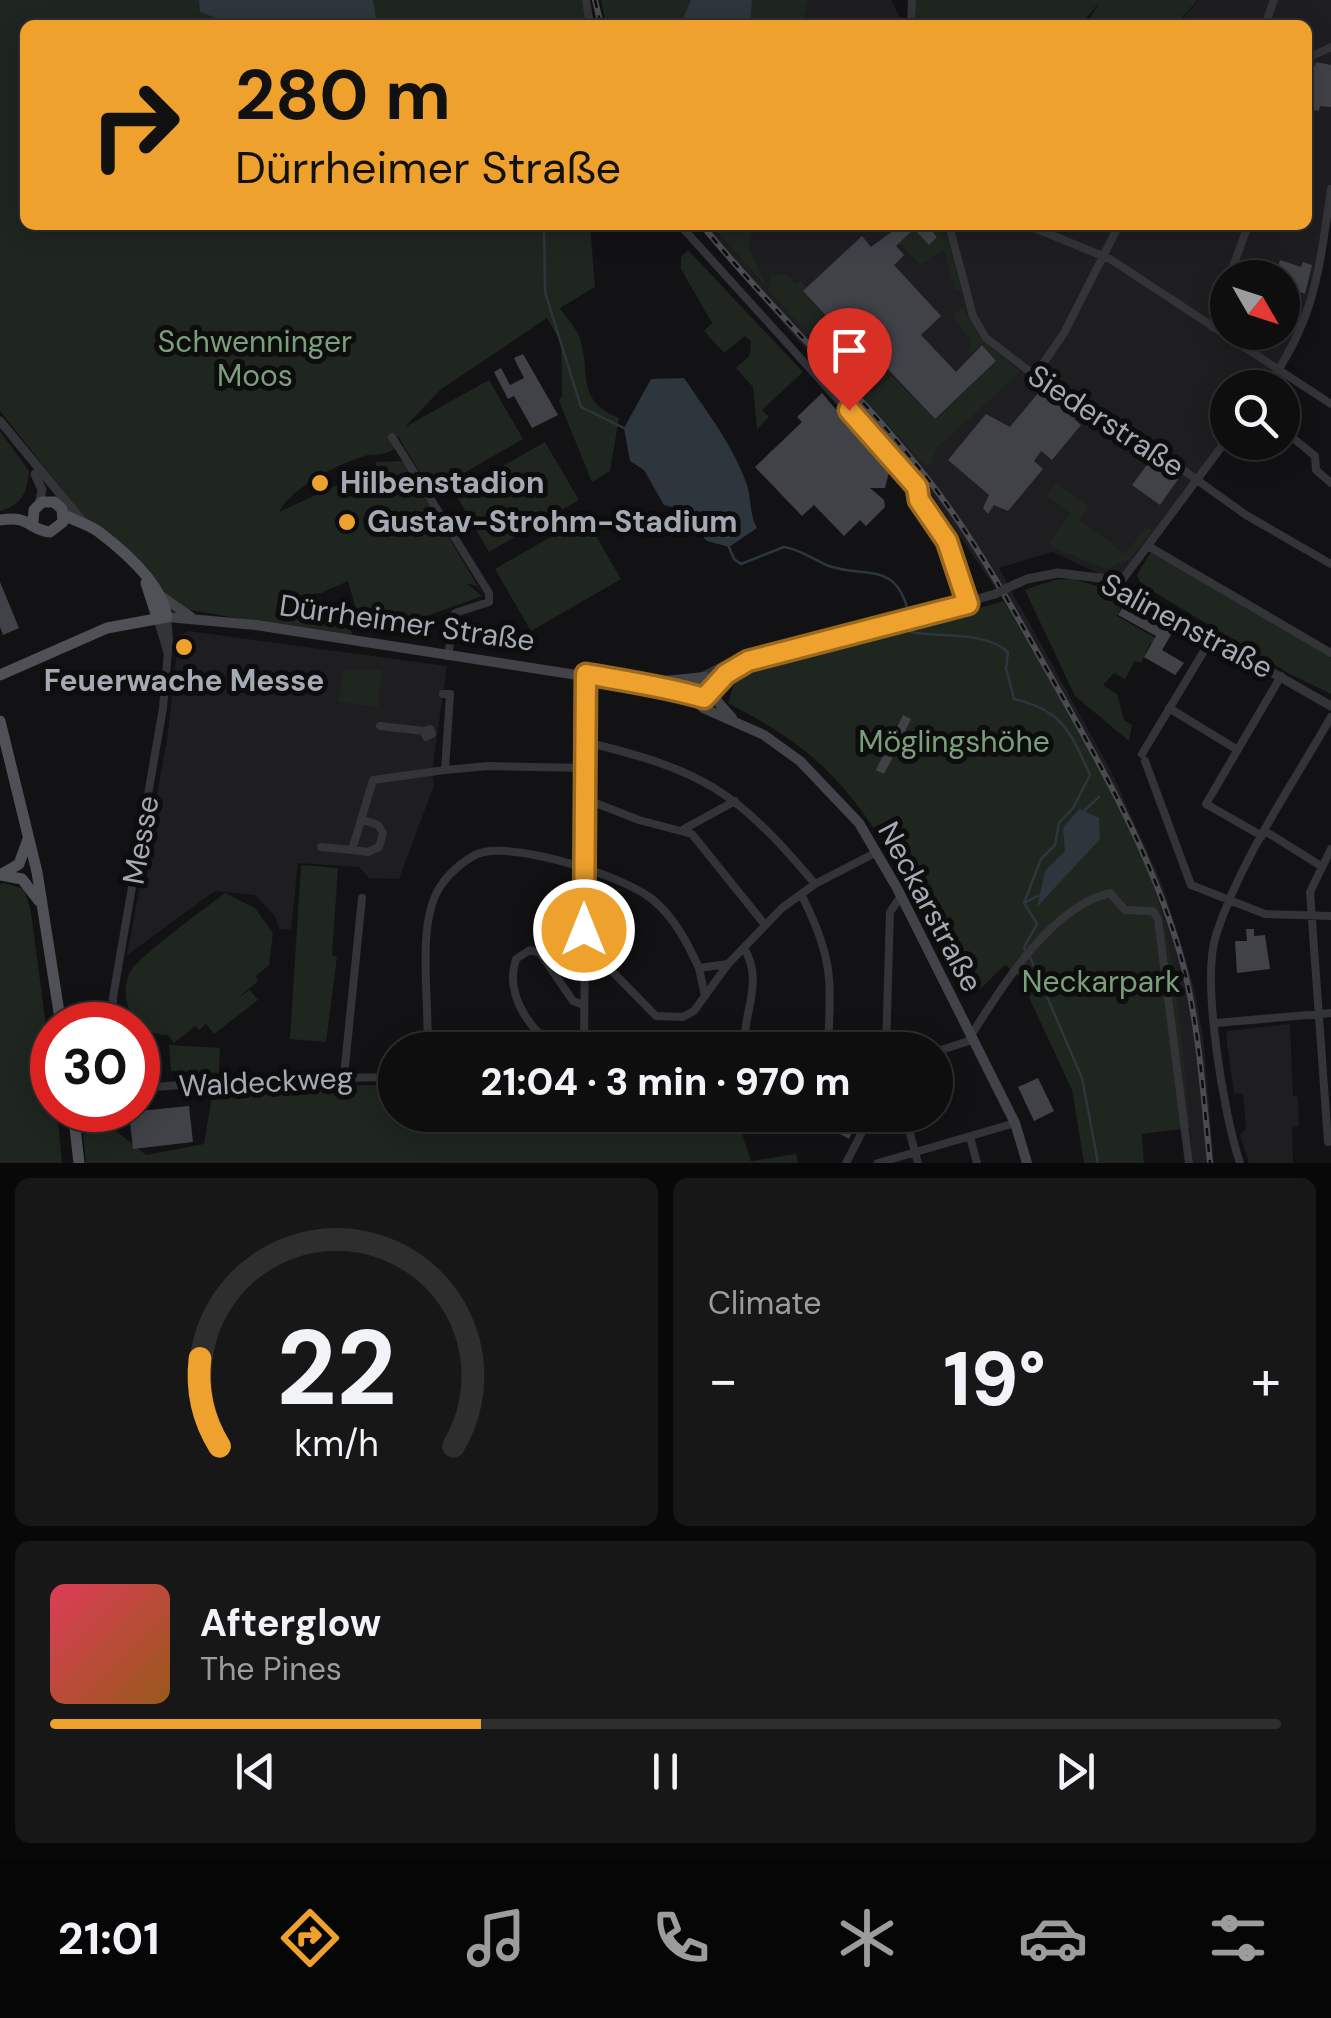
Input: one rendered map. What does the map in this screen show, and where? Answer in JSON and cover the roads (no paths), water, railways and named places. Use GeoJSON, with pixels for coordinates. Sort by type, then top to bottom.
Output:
{"type":"FeatureCollection","features":[{"type":"Feature","properties":{"kind":"main road"},"geometry":{"type":"LineString","coordinates":[[0,518],[20,518],[54,502],[62,520],[110,543]]}},
{"type":"Feature","properties":{"kind":"main road"},"geometry":{"type":"LineString","coordinates":[[35,512],[45,532],[62,520],[86,525],[110,543],[162,596],[192,617]]}},
{"type":"Feature","properties":{"kind":"main road"},"geometry":{"type":"LineString","coordinates":[[143,575],[162,617]]}},
{"type":"Feature","properties":{"kind":"main road"},"geometry":{"type":"LineString","coordinates":[[162,596],[162,617]]}},
{"type":"Feature","properties":{"kind":"main road","name":"Dürrheimer Straße"},"geometry":{"type":"LineString","coordinates":[[162,617],[192,617],[586,674],[694,694]]}},
{"type":"Feature","properties":{"kind":"main road"},"geometry":{"type":"LineString","coordinates":[[5,673],[76,639],[162,617]]}},
{"type":"Feature","properties":{"kind":"main road","name":"Dürrheimer Straße"},"geometry":{"type":"LineString","coordinates":[[640,684],[700,677]]}},
{"type":"Feature","properties":{"kind":"main road"},"geometry":{"type":"LineString","coordinates":[[700,677],[711,681],[712,692],[704,698],[694,694],[692,684],[700,677]]}},
{"type":"Feature","properties":{"kind":"main road","name":"Neckarstraße"},"geometry":{"type":"LineString","coordinates":[[712,692],[733,719]]}},
{"type":"Feature","properties":{"kind":"main road","name":"Neckarstraße"},"geometry":{"type":"LineString","coordinates":[[694,694],[703,708],[733,719],[774,742],[814,773],[847,808],[878,852],[901,896],[1015,1122],[1027,1163]]}},
{"type":"Feature","properties":{"kind":"main road"},"geometry":{"type":"LineString","coordinates":[[0,721],[44,908],[58,1002]]}},
{"type":"Feature","properties":{"kind":"main road"},"geometry":{"type":"LineString","coordinates":[[0,875],[12,870],[22,859],[29,835]]}},
{"type":"Feature","properties":{"kind":"main road"},"geometry":{"type":"LineString","coordinates":[[0,875],[26,882],[44,908]]}},
{"type":"Feature","properties":{"kind":"main road"},"geometry":{"type":"LineString","coordinates":[[75,1132],[79,1163]]}},
{"type":"Feature","properties":{"kind":"street"},"geometry":{"type":"LineString","coordinates":[[1279,370],[1303,328],[1313,299],[1328,233],[1331,189]]}},
{"type":"Feature","properties":{"kind":"street"},"geometry":{"type":"LineString","coordinates":[[685,230],[917,487],[919,500],[947,541],[968,604]]}},
{"type":"Feature","properties":{"kind":"street","name":"Siederstraße"},"geometry":{"type":"LineString","coordinates":[[950,230],[978,328],[1034,377],[1076,407],[1158,452],[1246,515],[1331,564]]}},
{"type":"Feature","properties":{"kind":"street"},"geometry":{"type":"LineString","coordinates":[[1039,230],[1103,257],[1210,326]]}},
{"type":"Feature","properties":{"kind":"street"},"geometry":{"type":"LineString","coordinates":[[1034,377],[1064,333],[1116,230]]}},
{"type":"Feature","properties":{"kind":"street"},"geometry":{"type":"LineString","coordinates":[[1235,260],[1246,230]]}},
{"type":"Feature","properties":{"kind":"street"},"geometry":{"type":"LineString","coordinates":[[1246,350],[1276,370]]}},
{"type":"Feature","properties":{"kind":"street"},"geometry":{"type":"LineString","coordinates":[[1300,384],[1331,402]]}},
{"type":"Feature","properties":{"kind":"street"},"geometry":{"type":"LineString","coordinates":[[0,422],[86,525]]}},
{"type":"Feature","properties":{"kind":"street"},"geometry":{"type":"LineString","coordinates":[[392,437],[489,593],[489,602],[455,613],[448,656]]}},
{"type":"Feature","properties":{"kind":"street"},"geometry":{"type":"LineString","coordinates":[[1300,444],[1314,456],[1316,470],[1331,483]]}},
{"type":"Feature","properties":{"kind":"street"},"geometry":{"type":"LineString","coordinates":[[22,450],[40,485],[35,512]]}},
{"type":"Feature","properties":{"kind":"street"},"geometry":{"type":"LineString","coordinates":[[1120,584],[1211,460]]}},
{"type":"Feature","properties":{"kind":"street"},"geometry":{"type":"LineString","coordinates":[[45,480],[54,502]]}},
{"type":"Feature","properties":{"kind":"street","name":"Salinenstraße"},"geometry":{"type":"LineString","coordinates":[[1148,546],[1331,653]]}},
{"type":"Feature","properties":{"kind":"street","name":"Salinenstraße"},"geometry":{"type":"LineString","coordinates":[[700,677],[717,667],[968,604],[1027,579],[1074,572],[1120,584],[1331,706]]}},
{"type":"Feature","properties":{"kind":"street","name":"Messe"},"geometry":{"type":"LineString","coordinates":[[113,1002],[146,821],[168,655],[162,617]]}},
{"type":"Feature","properties":{"kind":"street"},"geometry":{"type":"LineString","coordinates":[[1213,636],[1144,758],[1184,866],[1194,888],[1265,914],[1331,916]]}},
{"type":"Feature","properties":{"kind":"street","name":"Salinenstraße"},"geometry":{"type":"LineString","coordinates":[[712,692],[726,674],[748,661]]}},
{"type":"Feature","properties":{"kind":"street"},"geometry":{"type":"LineString","coordinates":[[584,1032],[586,674]]}},
{"type":"Feature","properties":{"kind":"street"},"geometry":{"type":"LineString","coordinates":[[1282,676],[1206,804],[1320,866]]}},
{"type":"Feature","properties":{"kind":"street"},"geometry":{"type":"LineString","coordinates":[[442,694],[450,694],[445,770]]}},
{"type":"Feature","properties":{"kind":"street"},"geometry":{"type":"LineString","coordinates":[[1169,708],[1236,750]]}},
{"type":"Feature","properties":{"kind":"street"},"geometry":{"type":"LineString","coordinates":[[1240,1163],[1231,1138],[1216,1023],[1210,966],[1216,936],[1263,834],[1331,717]]}},
{"type":"Feature","properties":{"kind":"street"},"geometry":{"type":"LineString","coordinates":[[380,726],[424,731]]}},
{"type":"Feature","properties":{"kind":"street"},"geometry":{"type":"LineString","coordinates":[[585,742],[692,773],[766,826],[815,884]]}},
{"type":"Feature","properties":{"kind":"street"},"geometry":{"type":"LineString","coordinates":[[352,850],[373,780],[488,766],[585,768]]}},
{"type":"Feature","properties":{"kind":"street"},"geometry":{"type":"LineString","coordinates":[[585,798],[639,820],[684,829],[765,924]]}},
{"type":"Feature","properties":{"kind":"street"},"geometry":{"type":"LineString","coordinates":[[684,829],[735,801]]}},
{"type":"Feature","properties":{"kind":"street"},"geometry":{"type":"LineString","coordinates":[[321,847],[368,852],[379,847],[382,834],[378,825],[361,820]]}},
{"type":"Feature","properties":{"kind":"street"},"geometry":{"type":"LineString","coordinates":[[1328,1142],[1310,892],[1331,849]]}},
{"type":"Feature","properties":{"kind":"street"},"geometry":{"type":"LineString","coordinates":[[427,1032],[429,925],[442,884],[480,852],[496,851],[585,867],[634,886],[655,901],[683,935],[699,968],[705,996]]}},
{"type":"Feature","properties":{"kind":"street"},"geometry":{"type":"LineString","coordinates":[[584,961],[606,965],[656,1016],[683,1017],[694,1011],[728,964],[765,924],[800,894],[878,852]]}},
{"type":"Feature","properties":{"kind":"street"},"geometry":{"type":"LineString","coordinates":[[953,1046],[971,1039],[1025,958],[1073,910],[1110,893],[1123,909],[1150,909],[1158,919],[1189,1163]]}},
{"type":"Feature","properties":{"kind":"street"},"geometry":{"type":"LineString","coordinates":[[800,894],[827,953],[831,981],[829,1032]]}},
{"type":"Feature","properties":{"kind":"street"},"geometry":{"type":"LineString","coordinates":[[887,1032],[890,912],[901,896]]}},
{"type":"Feature","properties":{"kind":"street"},"geometry":{"type":"LineString","coordinates":[[344,1076],[362,898]]}},
{"type":"Feature","properties":{"kind":"street"},"geometry":{"type":"LineString","coordinates":[[743,1032],[755,985],[754,971],[744,948]]}},
{"type":"Feature","properties":{"kind":"street"},"geometry":{"type":"LineString","coordinates":[[538,1032],[520,1006],[514,986],[516,959],[530,950],[540,952],[573,1001],[584,1006]]}},
{"type":"Feature","properties":{"kind":"street"},"geometry":{"type":"LineString","coordinates":[[699,968],[728,964]]}},
{"type":"Feature","properties":{"kind":"street"},"geometry":{"type":"LineString","coordinates":[[1216,1023],[1331,1013]]}},
{"type":"Feature","properties":{"kind":"street","name":"Waldeckweg"},"geometry":{"type":"LineString","coordinates":[[160,1087],[378,1077]]}},
{"type":"Feature","properties":{"kind":"street"},"geometry":{"type":"LineString","coordinates":[[878,1163],[1015,1122]]}},
{"type":"Feature","properties":{"kind":"street"},"geometry":{"type":"LineString","coordinates":[[846,1163],[862,1132]]}},
{"type":"Feature","properties":{"kind":"street"},"geometry":{"type":"LineString","coordinates":[[909,1132],[918,1163]]}},
{"type":"Feature","properties":{"kind":"street"},"geometry":{"type":"LineString","coordinates":[[970,1137],[977,1163]]}},
{"type":"Feature","properties":{"kind":"waterway"},"geometry":{"type":"LineString","coordinates":[[544,230],[545,292],[581,407],[624,428]]}},
{"type":"Feature","properties":{"kind":"waterway"},"geometry":{"type":"LineString","coordinates":[[729,547],[741,564],[784,547],[829,566],[879,575],[897,586],[909,615]]}},
{"type":"Feature","properties":{"kind":"waterway"},"geometry":{"type":"LineString","coordinates":[[909,623],[911,632],[975,638],[1008,652],[1006,668],[1014,699],[1055,717],[1077,747],[1090,775],[1073,808],[1059,823],[1055,845],[1041,859],[1024,903]]}},
{"type":"Feature","properties":{"kind":"waterway"},"geometry":{"type":"LineString","coordinates":[[1084,811],[1099,797]]}},
{"type":"Feature","properties":{"kind":"waterway"},"geometry":{"type":"LineString","coordinates":[[1026,951],[1024,947],[1037,924],[1024,903],[1038,896]]}},
{"type":"Feature","properties":{"kind":"waterway"},"geometry":{"type":"LineString","coordinates":[[1030,957],[1082,1078],[1098,1163]]}},
{"type":"Feature","properties":{"kind":"railway"},"geometry":{"type":"LineString","coordinates":[[595,0],[600,20]]}},
{"type":"Feature","properties":{"kind":"railway"},"geometry":{"type":"LineString","coordinates":[[706,230],[937,490],[999,585],[1101,766],[1153,876],[1180,953],[1196,1031],[1210,1163]]}},
{"type":"Feature","properties":{"kind":"place","name":"Hilbenstadion"},"geometry":{"type":"Point","coordinates":[320,483]}},
{"type":"Feature","properties":{"kind":"place","name":"Gustav-Strohm-Stadium"},"geometry":{"type":"Point","coordinates":[347,522]}},
{"type":"Feature","properties":{"kind":"place","name":"Feuerwache Messe"},"geometry":{"type":"Point","coordinates":[184,647]}},
{"type":"Feature","properties":{"kind":"park label","name":"Schwenninger Moos"},"geometry":{"type":"Point","coordinates":[255,359]}},
{"type":"Feature","properties":{"kind":"park label","name":"Möglingshöhe"},"geometry":{"type":"Point","coordinates":[954,742]}},
{"type":"Feature","properties":{"kind":"park label","name":"Neckarpark"},"geometry":{"type":"Point","coordinates":[1101,982]}}]}
